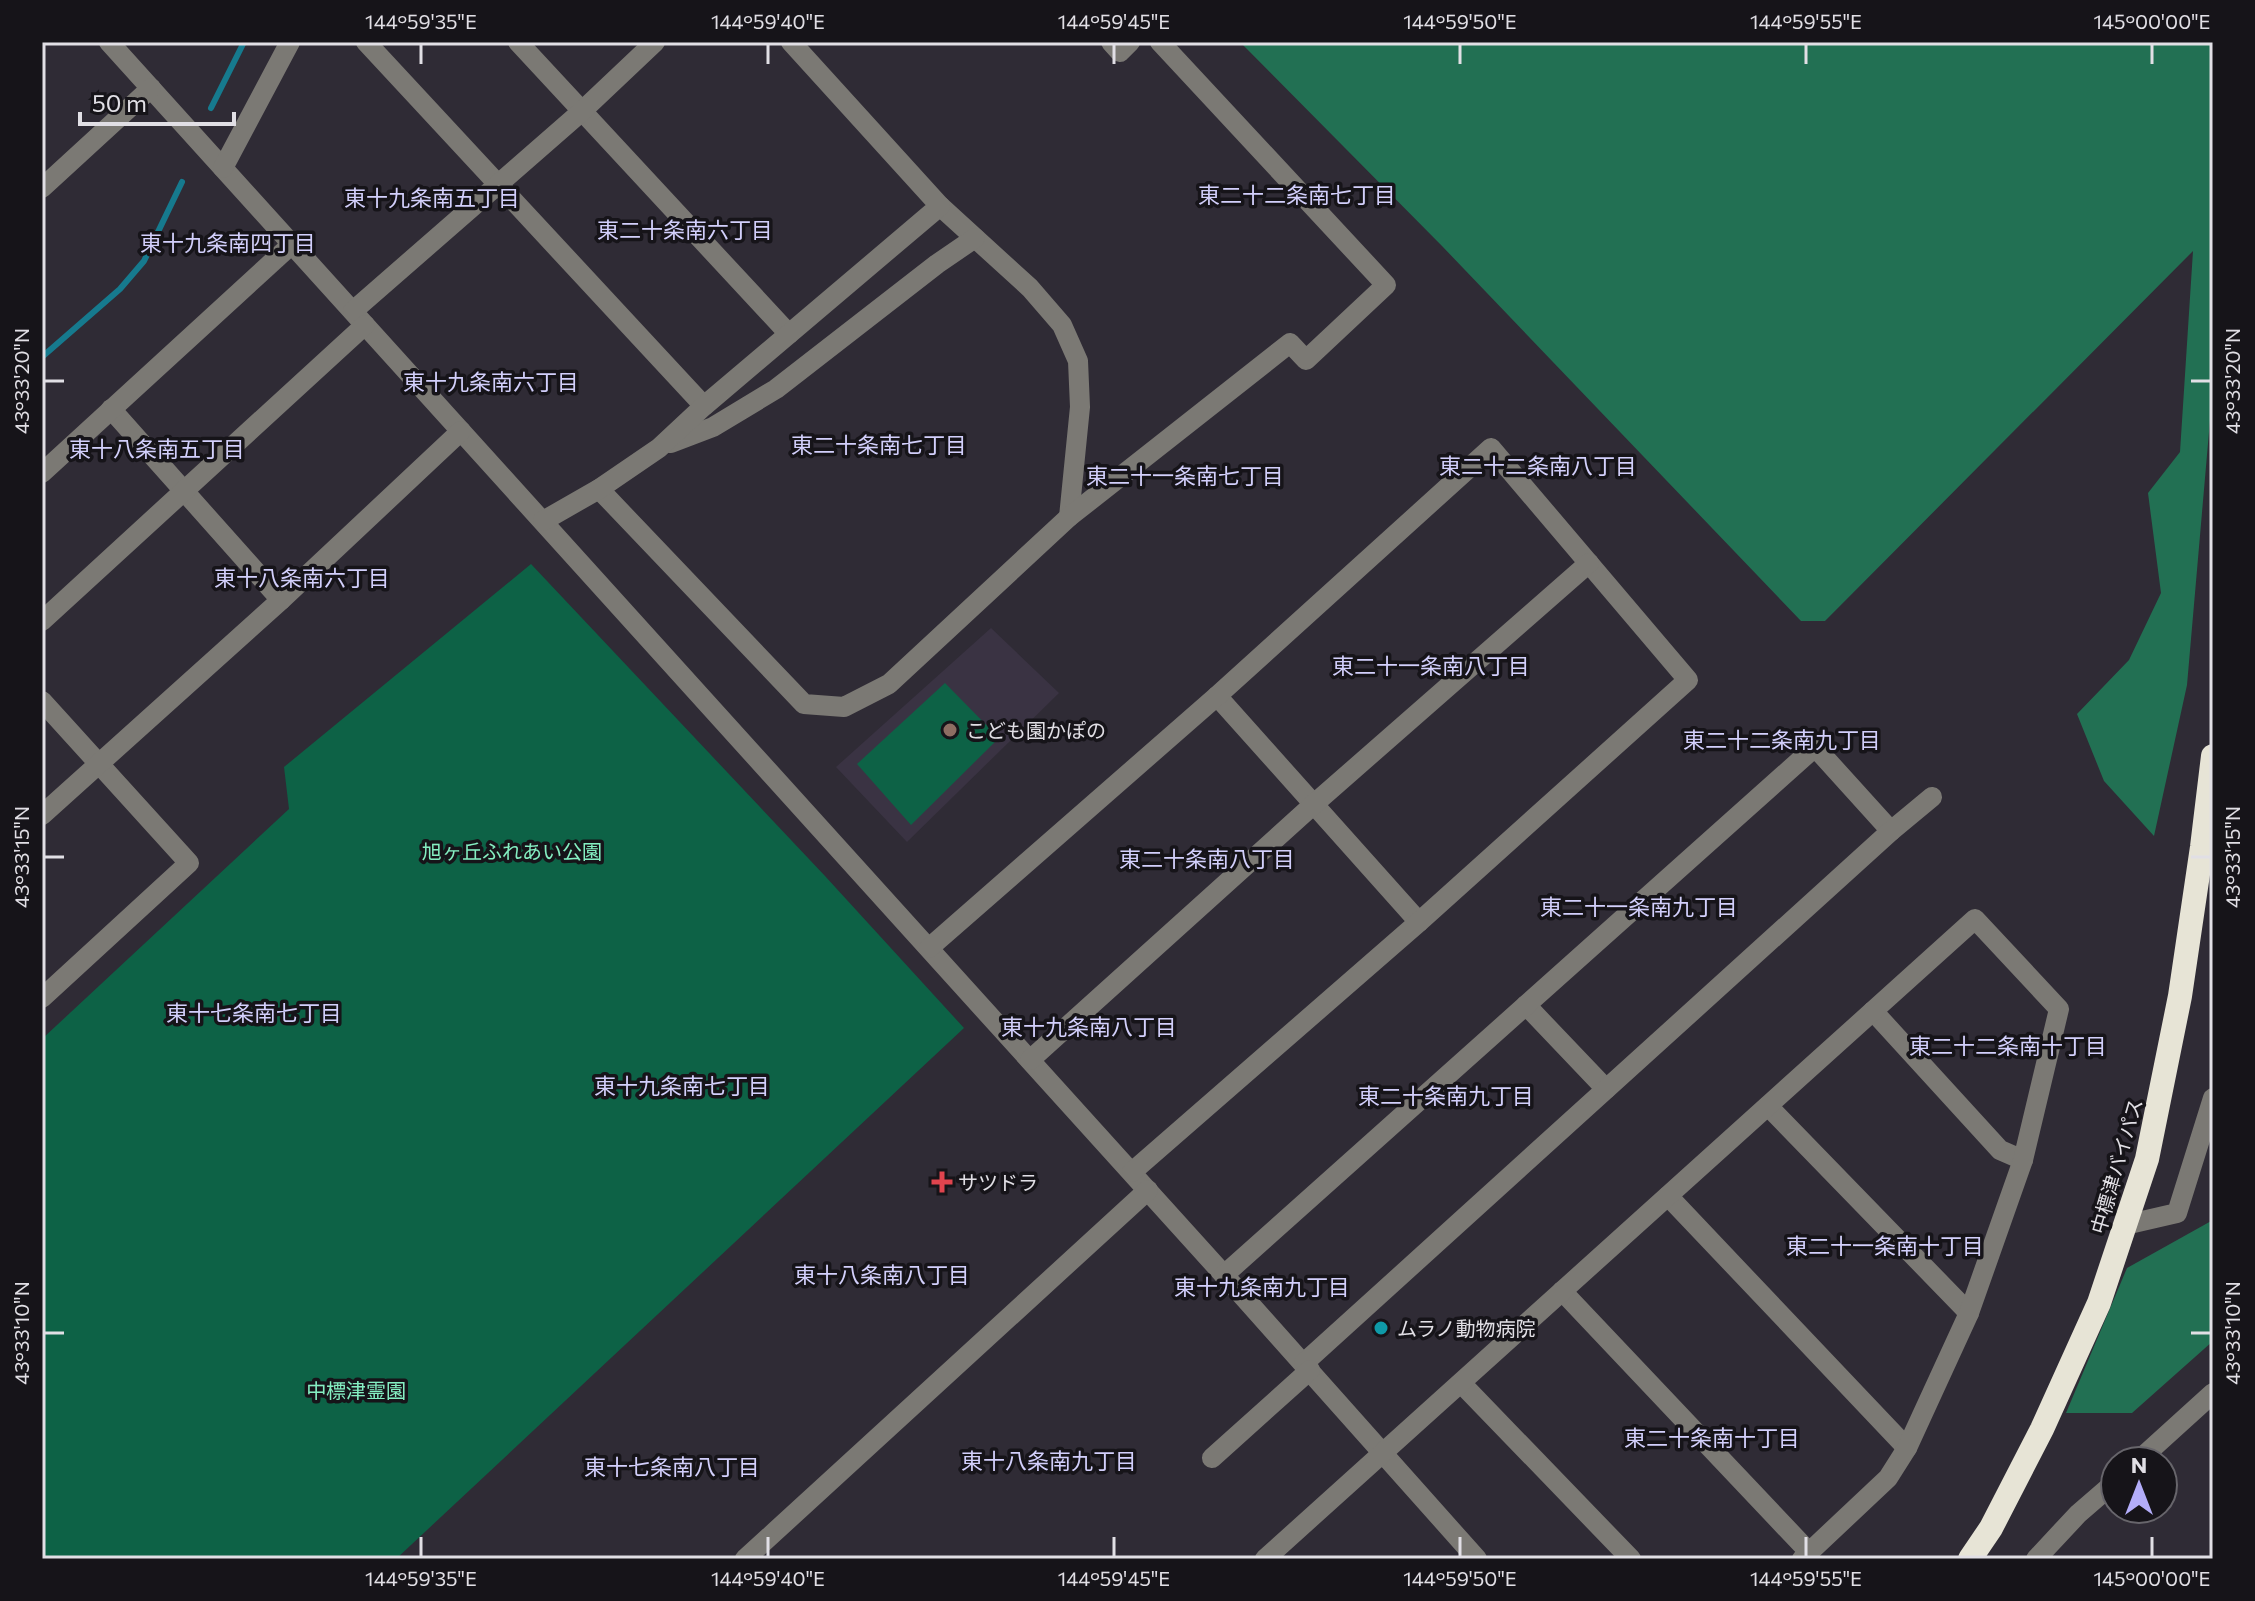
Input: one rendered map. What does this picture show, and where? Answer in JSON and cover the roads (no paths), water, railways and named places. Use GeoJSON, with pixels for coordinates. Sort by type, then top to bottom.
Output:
{"type":"FeatureCollection","features":[{"type":"Feature","properties":{"kind":"highway","name":"中標津バイパス"},"geometry":{"type":"LineString","coordinates":[[1970,1559],[1991,1528],[2042,1429],[2099,1303],[2147,1159],[2180,996],[2213,756]]}},
{"type":"Feature","properties":{"kind":"street"},"geometry":{"type":"LineString","coordinates":[[109,42],[1307,1366],[1474,1558]]}},
{"type":"Feature","properties":{"kind":"street"},"geometry":{"type":"LineString","coordinates":[[223,168],[290,42]]}},
{"type":"Feature","properties":{"kind":"street"},"geometry":{"type":"LineString","coordinates":[[366,42],[704,406]]}},
{"type":"Feature","properties":{"kind":"street"},"geometry":{"type":"LineString","coordinates":[[518,42],[789,334]]}},
{"type":"Feature","properties":{"kind":"street"},"geometry":{"type":"LineString","coordinates":[[42,621],[184,490],[498,185],[655,42]]}},
{"type":"Feature","properties":{"kind":"street"},"geometry":{"type":"LineString","coordinates":[[791,42],[940,206],[1030,288],[1062,325],[1078,361],[1080,407],[1069,517]]}},
{"type":"Feature","properties":{"kind":"street"},"geometry":{"type":"LineString","coordinates":[[1111,42],[1120,52],[1130,42]]}},
{"type":"Feature","properties":{"kind":"street"},"geometry":{"type":"LineString","coordinates":[[599,489],[804,704],[844,707],[889,684],[1069,517],[1290,343],[1306,360],[1386,285],[1160,42]]}},
{"type":"Feature","properties":{"kind":"street"},"geometry":{"type":"LineString","coordinates":[[42,188],[151,88]]}},
{"type":"Feature","properties":{"kind":"street"},"geometry":{"type":"LineString","coordinates":[[543,521],[599,489],[659,448],[704,406],[940,206]]}},
{"type":"Feature","properties":{"kind":"street"},"geometry":{"type":"LineString","coordinates":[[659,448],[713,427],[776,389],[975,238]]}},
{"type":"Feature","properties":{"kind":"street"},"geometry":{"type":"LineString","coordinates":[[42,473],[292,244]]}},
{"type":"Feature","properties":{"kind":"street"},"geometry":{"type":"LineString","coordinates":[[111,409],[281,600]]}},
{"type":"Feature","properties":{"kind":"street"},"geometry":{"type":"LineString","coordinates":[[42,815],[281,600],[461,431]]}},
{"type":"Feature","properties":{"kind":"street"},"geometry":{"type":"LineString","coordinates":[[929,948],[1217,696],[1491,448],[1688,680],[1419,922],[1132,1172]]}},
{"type":"Feature","properties":{"kind":"street"},"geometry":{"type":"LineString","coordinates":[[1030,1060],[1314,804],[1589,563]]}},
{"type":"Feature","properties":{"kind":"street"},"geometry":{"type":"LineString","coordinates":[[1217,696],[1419,922]]}},
{"type":"Feature","properties":{"kind":"street"},"geometry":{"type":"LineString","coordinates":[[42,701],[189,863],[42,998]]}},
{"type":"Feature","properties":{"kind":"street"},"geometry":{"type":"LineString","coordinates":[[1224,1275],[1815,747],[1891,831]]}},
{"type":"Feature","properties":{"kind":"street"},"geometry":{"type":"LineString","coordinates":[[1212,1458],[1606,1089],[1932,797]]}},
{"type":"Feature","properties":{"kind":"street"},"geometry":{"type":"LineString","coordinates":[[1265,1559],[1461,1383],[1562,1291],[1975,919],[2059,1009],[2023,1160],[1969,1313],[1907,1448],[1888,1478],[1805,1555],[1562,1291]]}},
{"type":"Feature","properties":{"kind":"street"},"geometry":{"type":"LineString","coordinates":[[1526,1005],[1606,1089]]}},
{"type":"Feature","properties":{"kind":"street"},"geometry":{"type":"LineString","coordinates":[[1873,1011],[2000,1150],[2023,1160]]}},
{"type":"Feature","properties":{"kind":"street"},"geometry":{"type":"LineString","coordinates":[[2125,1225],[2177,1213],[2213,1098]]}},
{"type":"Feature","properties":{"kind":"street"},"geometry":{"type":"LineString","coordinates":[[1768,1106],[1969,1313]]}},
{"type":"Feature","properties":{"kind":"street"},"geometry":{"type":"LineString","coordinates":[[745,1559],[1148,1190]]}},
{"type":"Feature","properties":{"kind":"street"},"geometry":{"type":"LineString","coordinates":[[1668,1196],[1907,1448]]}},
{"type":"Feature","properties":{"kind":"street"},"geometry":{"type":"LineString","coordinates":[[1461,1383],[1631,1559]]}},
{"type":"Feature","properties":{"kind":"street"},"geometry":{"type":"LineString","coordinates":[[2156,1445],[2213,1393]]}},
{"type":"Feature","properties":{"kind":"street"},"geometry":{"type":"LineString","coordinates":[[2036,1559],[2099,1496]]}},
{"type":"Feature","properties":{"kind":"waterway"},"geometry":{"type":"LineString","coordinates":[[211,108],[244,42]]}},
{"type":"Feature","properties":{"kind":"waterway"},"geometry":{"type":"LineString","coordinates":[[42,357],[120,289],[144,261],[182,182]]}},
{"type":"Feature","properties":{"kind":"place","name":"こども園かぽの"},"geometry":{"type":"Point","coordinates":[950,730]}},
{"type":"Feature","properties":{"kind":"place","name":"サツドラ"},"geometry":{"type":"Point","coordinates":[942,1182]}},
{"type":"Feature","properties":{"kind":"place","name":"ムラノ動物病院"},"geometry":{"type":"Point","coordinates":[1381,1328]}},
{"type":"Feature","properties":{"kind":"district","name":"東二十二条南七丁目"},"geometry":{"type":"Point","coordinates":[1297,194]}},
{"type":"Feature","properties":{"kind":"district","name":"東十九条南五丁目"},"geometry":{"type":"Point","coordinates":[432,197]}},
{"type":"Feature","properties":{"kind":"district","name":"東二十条南六丁目"},"geometry":{"type":"Point","coordinates":[685,229]}},
{"type":"Feature","properties":{"kind":"district","name":"東十九条南四丁目"},"geometry":{"type":"Point","coordinates":[228,242]}},
{"type":"Feature","properties":{"kind":"district","name":"東十九条南六丁目"},"geometry":{"type":"Point","coordinates":[491,381]}},
{"type":"Feature","properties":{"kind":"district","name":"東二十条南七丁目"},"geometry":{"type":"Point","coordinates":[879,444]}},
{"type":"Feature","properties":{"kind":"district","name":"東十八条南五丁目"},"geometry":{"type":"Point","coordinates":[157,448]}},
{"type":"Feature","properties":{"kind":"district","name":"東二十二条南八丁目"},"geometry":{"type":"Point","coordinates":[1538,465]}},
{"type":"Feature","properties":{"kind":"district","name":"東二十一条南七丁目"},"geometry":{"type":"Point","coordinates":[1185,475]}},
{"type":"Feature","properties":{"kind":"district","name":"東十八条南六丁目"},"geometry":{"type":"Point","coordinates":[302,577]}},
{"type":"Feature","properties":{"kind":"district","name":"東二十一条南八丁目"},"geometry":{"type":"Point","coordinates":[1431,665]}},
{"type":"Feature","properties":{"kind":"district","name":"東二十二条南九丁目"},"geometry":{"type":"Point","coordinates":[1782,739]}},
{"type":"Feature","properties":{"kind":"district","name":"東二十条南八丁目"},"geometry":{"type":"Point","coordinates":[1207,858]}},
{"type":"Feature","properties":{"kind":"district","name":"東二十一条南九丁目"},"geometry":{"type":"Point","coordinates":[1639,906]}},
{"type":"Feature","properties":{"kind":"district","name":"東十七条南七丁目"},"geometry":{"type":"Point","coordinates":[254,1012]}},
{"type":"Feature","properties":{"kind":"district","name":"東十九条南八丁目"},"geometry":{"type":"Point","coordinates":[1089,1026]}},
{"type":"Feature","properties":{"kind":"district","name":"東二十二条南十丁目"},"geometry":{"type":"Point","coordinates":[2008,1045]}},
{"type":"Feature","properties":{"kind":"district","name":"東十九条南七丁目"},"geometry":{"type":"Point","coordinates":[682,1085]}},
{"type":"Feature","properties":{"kind":"district","name":"東二十条南九丁目"},"geometry":{"type":"Point","coordinates":[1446,1095]}},
{"type":"Feature","properties":{"kind":"district","name":"東二十一条南十丁目"},"geometry":{"type":"Point","coordinates":[1885,1245]}},
{"type":"Feature","properties":{"kind":"district","name":"東十八条南八丁目"},"geometry":{"type":"Point","coordinates":[882,1274]}},
{"type":"Feature","properties":{"kind":"district","name":"東十九条南九丁目"},"geometry":{"type":"Point","coordinates":[1262,1286]}},
{"type":"Feature","properties":{"kind":"district","name":"東二十条南十丁目"},"geometry":{"type":"Point","coordinates":[1712,1437]}},
{"type":"Feature","properties":{"kind":"district","name":"東十八条南九丁目"},"geometry":{"type":"Point","coordinates":[1049,1460]}},
{"type":"Feature","properties":{"kind":"district","name":"東十七条南八丁目"},"geometry":{"type":"Point","coordinates":[672,1466]}},
{"type":"Feature","properties":{"kind":"park label","name":"旭ヶ丘ふれあい公園"},"geometry":{"type":"Point","coordinates":[512,851]}},
{"type":"Feature","properties":{"kind":"park label","name":"中標津霊園"},"geometry":{"type":"Point","coordinates":[356,1390]}}]}
